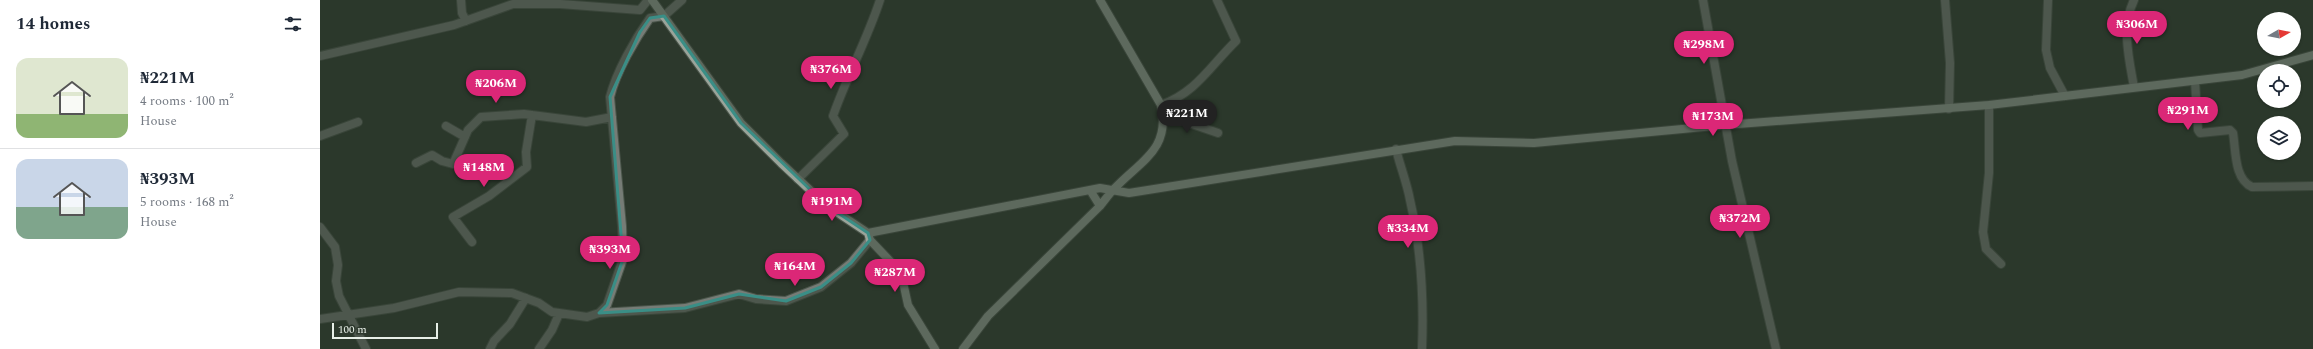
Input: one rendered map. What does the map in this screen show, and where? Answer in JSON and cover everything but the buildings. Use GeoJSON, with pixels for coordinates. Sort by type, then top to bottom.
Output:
{"type":"FeatureCollection","features":[{"type":"Feature","properties":{"kind":"street"},"geometry":{"type":"LineString","coordinates":[[461,0],[466,21]]}},
{"type":"Feature","properties":{"kind":"street"},"geometry":{"type":"LineString","coordinates":[[320,56],[466,21],[513,4],[560,4],[640,10],[648,0]]}},
{"type":"Feature","properties":{"kind":"street"},"geometry":{"type":"LineString","coordinates":[[652,0],[741,123],[826,205],[869,237],[890,261],[903,282],[908,304],[935,349]]}},
{"type":"Feature","properties":{"kind":"street"},"geometry":{"type":"LineString","coordinates":[[599,313],[607,305],[623,259],[622,226],[610,97],[613,87],[640,32],[650,18],[664,16],[682,0]]}},
{"type":"Feature","properties":{"kind":"street"},"geometry":{"type":"LineString","coordinates":[[798,179],[844,134],[834,116],[853,62],[872,24],[880,0]]}},
{"type":"Feature","properties":{"kind":"street"},"geometry":{"type":"LineString","coordinates":[[963,349],[988,316],[1100,206],[1113,189],[1151,154],[1160,142],[1164,123],[1161,105],[1100,0]]}},
{"type":"Feature","properties":{"kind":"street"},"geometry":{"type":"LineString","coordinates":[[1161,105],[1177,100],[1204,77],[1236,41],[1216,0]]}},
{"type":"Feature","properties":{"kind":"street"},"geometry":{"type":"LineString","coordinates":[[1703,0],[1725,126],[1776,349]]}},
{"type":"Feature","properties":{"kind":"street"},"geometry":{"type":"LineString","coordinates":[[1945,0],[1950,63],[1949,109]]}},
{"type":"Feature","properties":{"kind":"street"},"geometry":{"type":"LineString","coordinates":[[2048,0],[2046,50],[2050,68],[2065,96]]}},
{"type":"Feature","properties":{"kind":"street"},"geometry":{"type":"LineString","coordinates":[[2134,0],[2130,13],[2127,48],[2134,87]]}},
{"type":"Feature","properties":{"kind":"street"},"geometry":{"type":"LineString","coordinates":[[320,319],[394,308],[459,292],[512,293],[526,298],[558,314],[587,317],[599,313],[685,308],[739,294],[756,299],[786,301],[821,287],[851,263],[869,237],[1100,188],[1113,189],[1129,193],[1396,149],[1455,141],[1534,143],[1989,105],[2242,75],[2313,55]]}},
{"type":"Feature","properties":{"kind":"street"},"geometry":{"type":"LineString","coordinates":[[2195,81],[2198,130],[2200,133],[2230,130],[2233,133],[2239,174],[2245,184],[2252,187],[2313,186]]}},
{"type":"Feature","properties":{"kind":"street"},"geometry":{"type":"LineString","coordinates":[[1989,105],[1989,173],[1983,232],[1986,249],[2001,264]]}},
{"type":"Feature","properties":{"kind":"street"},"geometry":{"type":"LineString","coordinates":[[416,162],[432,155],[442,161],[453,164],[468,130],[481,117],[502,114],[532,115],[586,122],[612,117]]}},
{"type":"Feature","properties":{"kind":"street"},"geometry":{"type":"LineString","coordinates":[[1163,114],[1218,133]]}},
{"type":"Feature","properties":{"kind":"street"},"geometry":{"type":"LineString","coordinates":[[472,242],[453,217],[489,196],[527,167],[526,152],[532,115]]}},
{"type":"Feature","properties":{"kind":"street"},"geometry":{"type":"LineString","coordinates":[[320,136],[358,122]]}},
{"type":"Feature","properties":{"kind":"street"},"geometry":{"type":"LineString","coordinates":[[446,126],[465,137]]}},
{"type":"Feature","properties":{"kind":"street"},"geometry":{"type":"LineString","coordinates":[[1396,149],[1410,198],[1415,226],[1423,292],[1422,349]]}},
{"type":"Feature","properties":{"kind":"street"},"geometry":{"type":"LineString","coordinates":[[1090,190],[1100,206]]}},
{"type":"Feature","properties":{"kind":"street"},"geometry":{"type":"LineString","coordinates":[[320,227],[335,247],[338,265],[336,281],[339,296],[366,349]]}},
{"type":"Feature","properties":{"kind":"street"},"geometry":{"type":"LineString","coordinates":[[490,349],[494,341],[510,324],[526,298]]}},
{"type":"Feature","properties":{"kind":"street"},"geometry":{"type":"LineString","coordinates":[[539,349],[552,330],[558,314]]}},
{"type":"Feature","properties":{"kind":"highlighted area"},"geometry":{"type":"Polygon","coordinates":[[[664,16],[741,123],[826,205],[868,233],[870,240],[851,263],[821,287],[786,301],[739,294],[685,308],[599,313],[607,305],[623,259],[610,97],[640,32],[650,18],[664,16]]]}}]}
